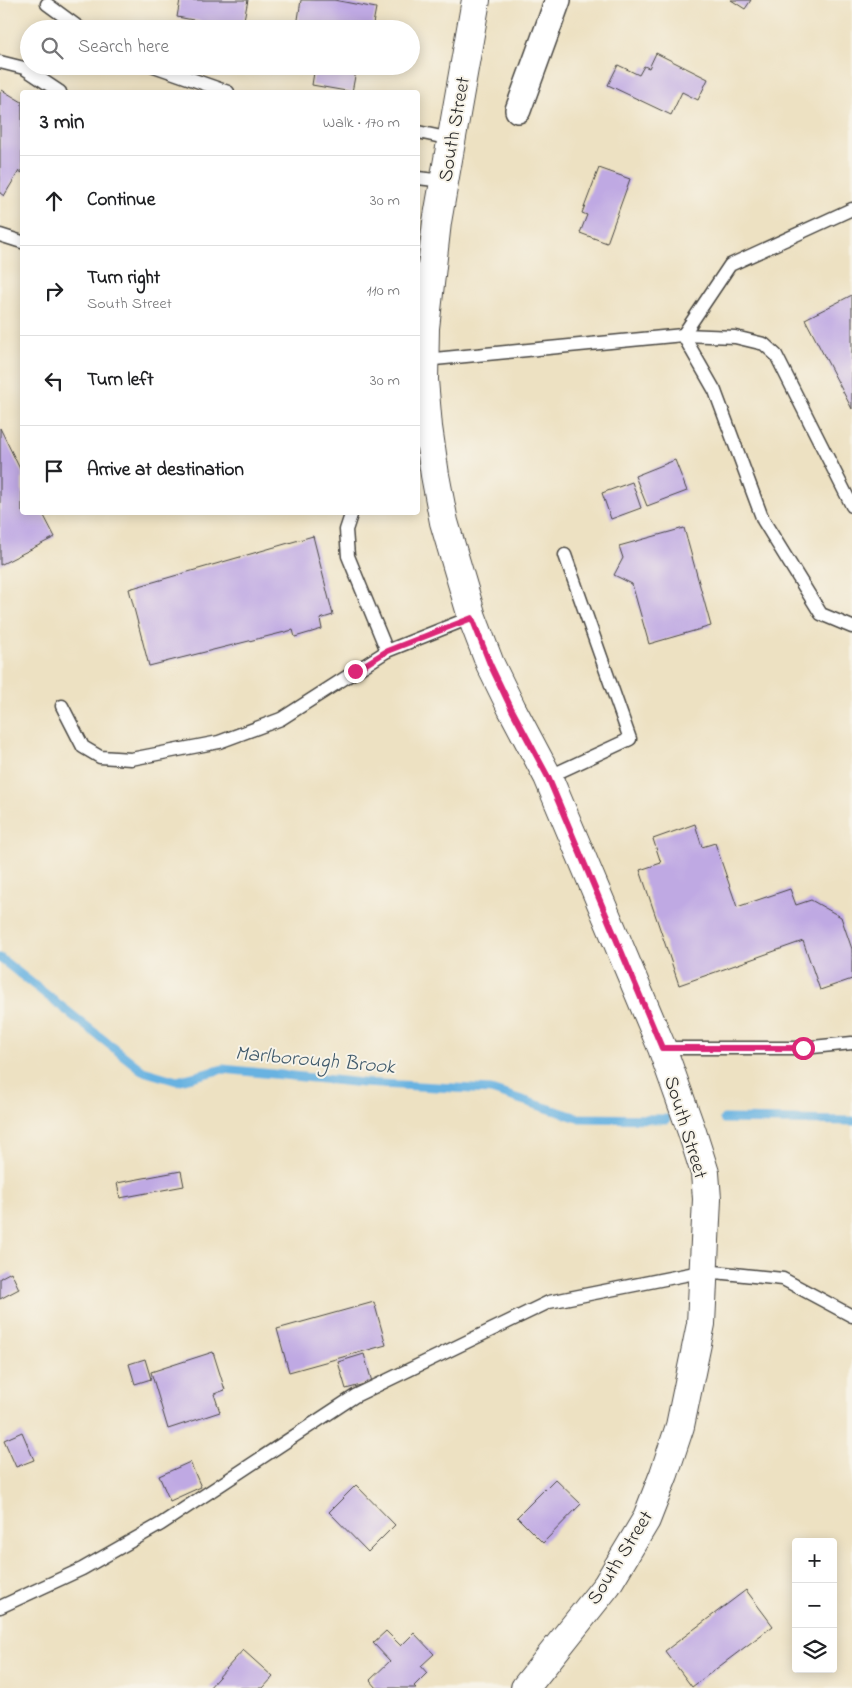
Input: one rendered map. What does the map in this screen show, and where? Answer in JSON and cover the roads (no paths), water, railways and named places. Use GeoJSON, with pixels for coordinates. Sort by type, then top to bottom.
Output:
{"type":"FeatureCollection","features":[{"type":"Feature","properties":{"kind":"main road","name":"South Street"},"geometry":{"type":"LineString","coordinates":[[476,0],[451,139],[430,180],[424,275],[425,328],[422,420],[444,522],[472,618],[490,664],[548,777],[662,1048],[705,1173],[707,1199],[701,1324],[680,1426],[664,1474],[646,1520],[607,1585],[525,1688]]}},
{"type":"Feature","properties":{"kind":"street"},"geometry":{"type":"LineString","coordinates":[[518,110],[558,0]]}},
{"type":"Feature","properties":{"kind":"lane"},"geometry":{"type":"LineString","coordinates":[[47,4],[68,20]]}},
{"type":"Feature","properties":{"kind":"lane"},"geometry":{"type":"LineString","coordinates":[[0,62],[20,67]]}},
{"type":"Feature","properties":{"kind":"lane"},"geometry":{"type":"LineString","coordinates":[[34,75],[57,90]]}},
{"type":"Feature","properties":{"kind":"lane"},"geometry":{"type":"LineString","coordinates":[[180,75],[222,90]]}},
{"type":"Feature","properties":{"kind":"lane"},"geometry":{"type":"LineString","coordinates":[[420,132],[451,139]]}},
{"type":"Feature","properties":{"kind":"lane"},"geometry":{"type":"LineString","coordinates":[[683,335],[730,265],[852,209]]}},
{"type":"Feature","properties":{"kind":"lane"},"geometry":{"type":"LineString","coordinates":[[0,235],[20,241]]}},
{"type":"Feature","properties":{"kind":"lane"},"geometry":{"type":"LineString","coordinates":[[683,335],[715,391],[763,520],[821,614],[852,627]]}},
{"type":"Feature","properties":{"kind":"lane"},"geometry":{"type":"LineString","coordinates":[[424,360],[683,335],[735,337],[764,344],[776,354],[852,506]]}},
{"type":"Feature","properties":{"kind":"lane"},"geometry":{"type":"LineString","coordinates":[[351,515],[346,530],[348,556],[387,651]]}},
{"type":"Feature","properties":{"kind":"lane"},"geometry":{"type":"LineString","coordinates":[[548,777],[630,739],[565,555]]}},
{"type":"Feature","properties":{"kind":"lane"},"geometry":{"type":"LineString","coordinates":[[62,706],[83,747],[100,757],[131,759],[220,742],[281,719],[387,651],[472,618]]}},
{"type":"Feature","properties":{"kind":"lane"},"geometry":{"type":"LineString","coordinates":[[662,1048],[803,1048],[852,1043]]}},
{"type":"Feature","properties":{"kind":"lane"},"geometry":{"type":"LineString","coordinates":[[0,1607],[82,1569],[162,1524],[355,1396],[549,1302],[704,1272],[783,1279],[852,1316]]}},
{"type":"Feature","properties":{"kind":"waterway","name":"Marlborough Brook"},"geometry":{"type":"LineString","coordinates":[[0,958],[143,1071],[177,1081],[223,1069],[363,1083],[491,1090],[578,1118],[666,1119]]}},
{"type":"Feature","properties":{"kind":"waterway","name":"Marlborough Brook"},"geometry":{"type":"LineString","coordinates":[[724,1119],[852,1121]]}}]}
